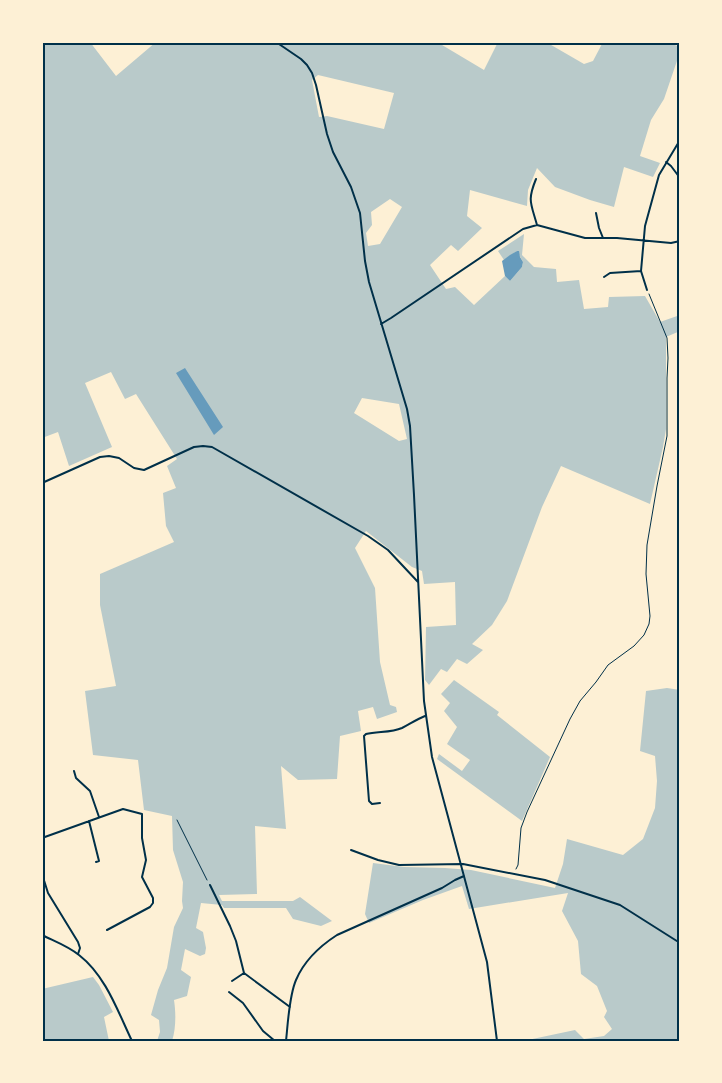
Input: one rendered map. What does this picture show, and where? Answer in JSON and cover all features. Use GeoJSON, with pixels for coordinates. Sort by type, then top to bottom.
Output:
{"type":"FeatureCollection","features":[{"type":"Feature","properties":{"kind":"street"},"geometry":{"type":"LineString","coordinates":[[276,42],[301,59],[312,73],[333,152],[351,187],[360,213],[366,270],[407,409],[410,426],[419,584],[422,685],[432,758],[487,962],[497,1041]]}},
{"type":"Feature","properties":{"kind":"street"},"geometry":{"type":"LineString","coordinates":[[647,290],[641,272],[645,225],[659,175],[680,140]]}},
{"type":"Feature","properties":{"kind":"street"},"geometry":{"type":"LineString","coordinates":[[666,162],[680,178]]}},
{"type":"Feature","properties":{"kind":"street"},"geometry":{"type":"LineString","coordinates":[[536,178],[530,192],[530,207],[537,225]]}},
{"type":"Feature","properties":{"kind":"street"},"geometry":{"type":"LineString","coordinates":[[596,213],[603,238]]}},
{"type":"Feature","properties":{"kind":"street"},"geometry":{"type":"LineString","coordinates":[[381,324],[523,229],[537,225],[579,237],[671,243],[680,241]]}},
{"type":"Feature","properties":{"kind":"street"},"geometry":{"type":"LineString","coordinates":[[604,277],[610,273],[641,272]]}},
{"type":"Feature","properties":{"kind":"street"},"geometry":{"type":"LineString","coordinates":[[42,483],[100,457],[119,458],[134,468],[144,470],[194,447],[212,447],[368,536],[388,550],[419,584]]}},
{"type":"Feature","properties":{"kind":"street"},"geometry":{"type":"LineString","coordinates":[[380,803],[372,804],[369,801],[364,736],[373,732],[401,728],[426,715]]}},
{"type":"Feature","properties":{"kind":"street"},"geometry":{"type":"LineString","coordinates":[[74,771],[76,778],[90,790],[99,817]]}},
{"type":"Feature","properties":{"kind":"street"},"geometry":{"type":"LineString","coordinates":[[42,838],[123,809],[142,814],[142,838],[146,860],[142,877],[153,898],[153,903],[150,907],[107,930]]}},
{"type":"Feature","properties":{"kind":"street"},"geometry":{"type":"LineString","coordinates":[[89,820],[99,861],[96,862]]}},
{"type":"Feature","properties":{"kind":"street"},"geometry":{"type":"LineString","coordinates":[[351,850],[399,865],[461,864],[545,880],[620,905],[680,943]]}},
{"type":"Feature","properties":{"kind":"street"},"geometry":{"type":"LineString","coordinates":[[42,874],[48,893],[78,942],[80,948],[78,954]]}},
{"type":"Feature","properties":{"kind":"street"},"geometry":{"type":"LineString","coordinates":[[286,1041],[295,980],[322,944],[464,876]]}},
{"type":"Feature","properties":{"kind":"street"},"geometry":{"type":"LineString","coordinates":[[210,885],[236,941],[244,973],[290,1006]]}},
{"type":"Feature","properties":{"kind":"street"},"geometry":{"type":"LineString","coordinates":[[42,935],[78,954],[93,968],[105,986],[132,1041]]}},
{"type":"Feature","properties":{"kind":"street"},"geometry":{"type":"LineString","coordinates":[[232,981],[244,973]]}},
{"type":"Feature","properties":{"kind":"street"},"geometry":{"type":"LineString","coordinates":[[229,992],[243,1003],[262,1032],[275,1041]]}},
{"type":"Feature","properties":{"kind":"path"},"geometry":{"type":"LineString","coordinates":[[516,869],[521,828],[570,719],[580,701],[608,665],[634,646],[644,635],[649,624],[647,545],[668,436],[668,358],[664,328],[647,290]]}},
{"type":"Feature","properties":{"kind":"path"},"geometry":{"type":"LineString","coordinates":[[177,820],[210,885]]}},
{"type":"Feature","properties":{"kind":"shaded area"},"geometry":{"type":"Polygon","coordinates":[[[42,42],[90,42],[116,76],[156,42],[437,42],[484,70],[498,42],[546,42],[584,64],[593,61],[603,42],[672,42],[680,47],[664,99],[651,120],[640,156],[660,163],[653,177],[624,167],[614,207],[555,187],[537,168],[528,190],[527,206],[470,190],[467,216],[482,228],[458,251],[451,245],[430,265],[446,289],[455,287],[474,305],[505,276],[510,281],[522,267],[523,262],[517,251],[504,260],[498,251],[524,234],[522,255],[534,267],[556,269],[557,282],[579,280],[584,309],[608,307],[609,297],[645,296],[660,322],[680,315],[680,331],[666,337],[666,429],[650,504],[561,466],[542,507],[507,601],[492,625],[472,644],[483,650],[467,664],[457,659],[447,672],[441,669],[429,685],[425,680],[426,627],[456,625],[455,582],[424,584],[422,571],[412,567],[366,531],[355,548],[375,588],[380,662],[390,705],[396,707],[397,712],[377,719],[373,707],[358,711],[361,731],[340,736],[337,779],[298,780],[281,766],[286,829],[255,826],[257,894],[219,895],[222,901],[293,901],[300,897],[332,921],[321,926],[293,919],[286,908],[224,908],[222,905],[201,903],[196,928],[203,932],[205,954],[200,956],[185,949],[181,970],[191,977],[187,996],[174,1000],[175,1021],[172,1041],[157,1041],[160,1032],[159,1020],[151,1015],[167,968],[174,927],[183,908],[183,882],[173,850],[172,816],[144,810],[138,760],[93,755],[85,691],[116,686],[100,605],[100,574],[174,542],[166,526],[163,493],[176,488],[167,466],[177,459],[136,394],[125,399],[111,372],[85,383],[112,447],[69,466],[58,432],[42,438],[42,42]],[[318,75],[312,80],[319,117],[327,116],[384,129],[394,93],[318,75]],[[390,199],[371,212],[372,225],[366,233],[368,246],[380,244],[402,207],[390,199]],[[362,398],[354,413],[399,441],[407,439],[399,404],[362,398]]]}},
{"type":"Feature","properties":{"kind":"shaded area"},"geometry":{"type":"Polygon","coordinates":[[[454,680],[499,712],[497,715],[550,757],[522,821],[437,759],[439,754],[462,771],[470,760],[447,744],[457,727],[444,711],[450,703],[441,694],[454,680]]]}},
{"type":"Feature","properties":{"kind":"shaded area"},"geometry":{"type":"Polygon","coordinates":[[[667,688],[680,690],[680,1041],[523,1041],[575,1030],[584,1039],[604,1036],[612,1029],[604,1017],[607,1011],[597,986],[581,974],[578,941],[562,911],[568,893],[469,909],[462,886],[369,923],[365,914],[373,863],[471,870],[555,888],[563,864],[567,839],[623,855],[643,839],[655,808],[657,781],[655,756],[640,751],[646,691],[667,688]]]}},
{"type":"Feature","properties":{"kind":"shaded area"},"geometry":{"type":"Polygon","coordinates":[[[93,977],[113,1012],[104,1017],[109,1041],[42,1041],[42,989],[93,977]]]}},
{"type":"Feature","properties":{"kind":"water"},"geometry":{"type":"Polygon","coordinates":[[[517,251],[523,262],[522,267],[510,281],[505,276],[502,261],[517,251]]]}},
{"type":"Feature","properties":{"kind":"water"},"geometry":{"type":"Polygon","coordinates":[[[185,368],[223,427],[214,435],[176,373],[185,368]]]}}]}
